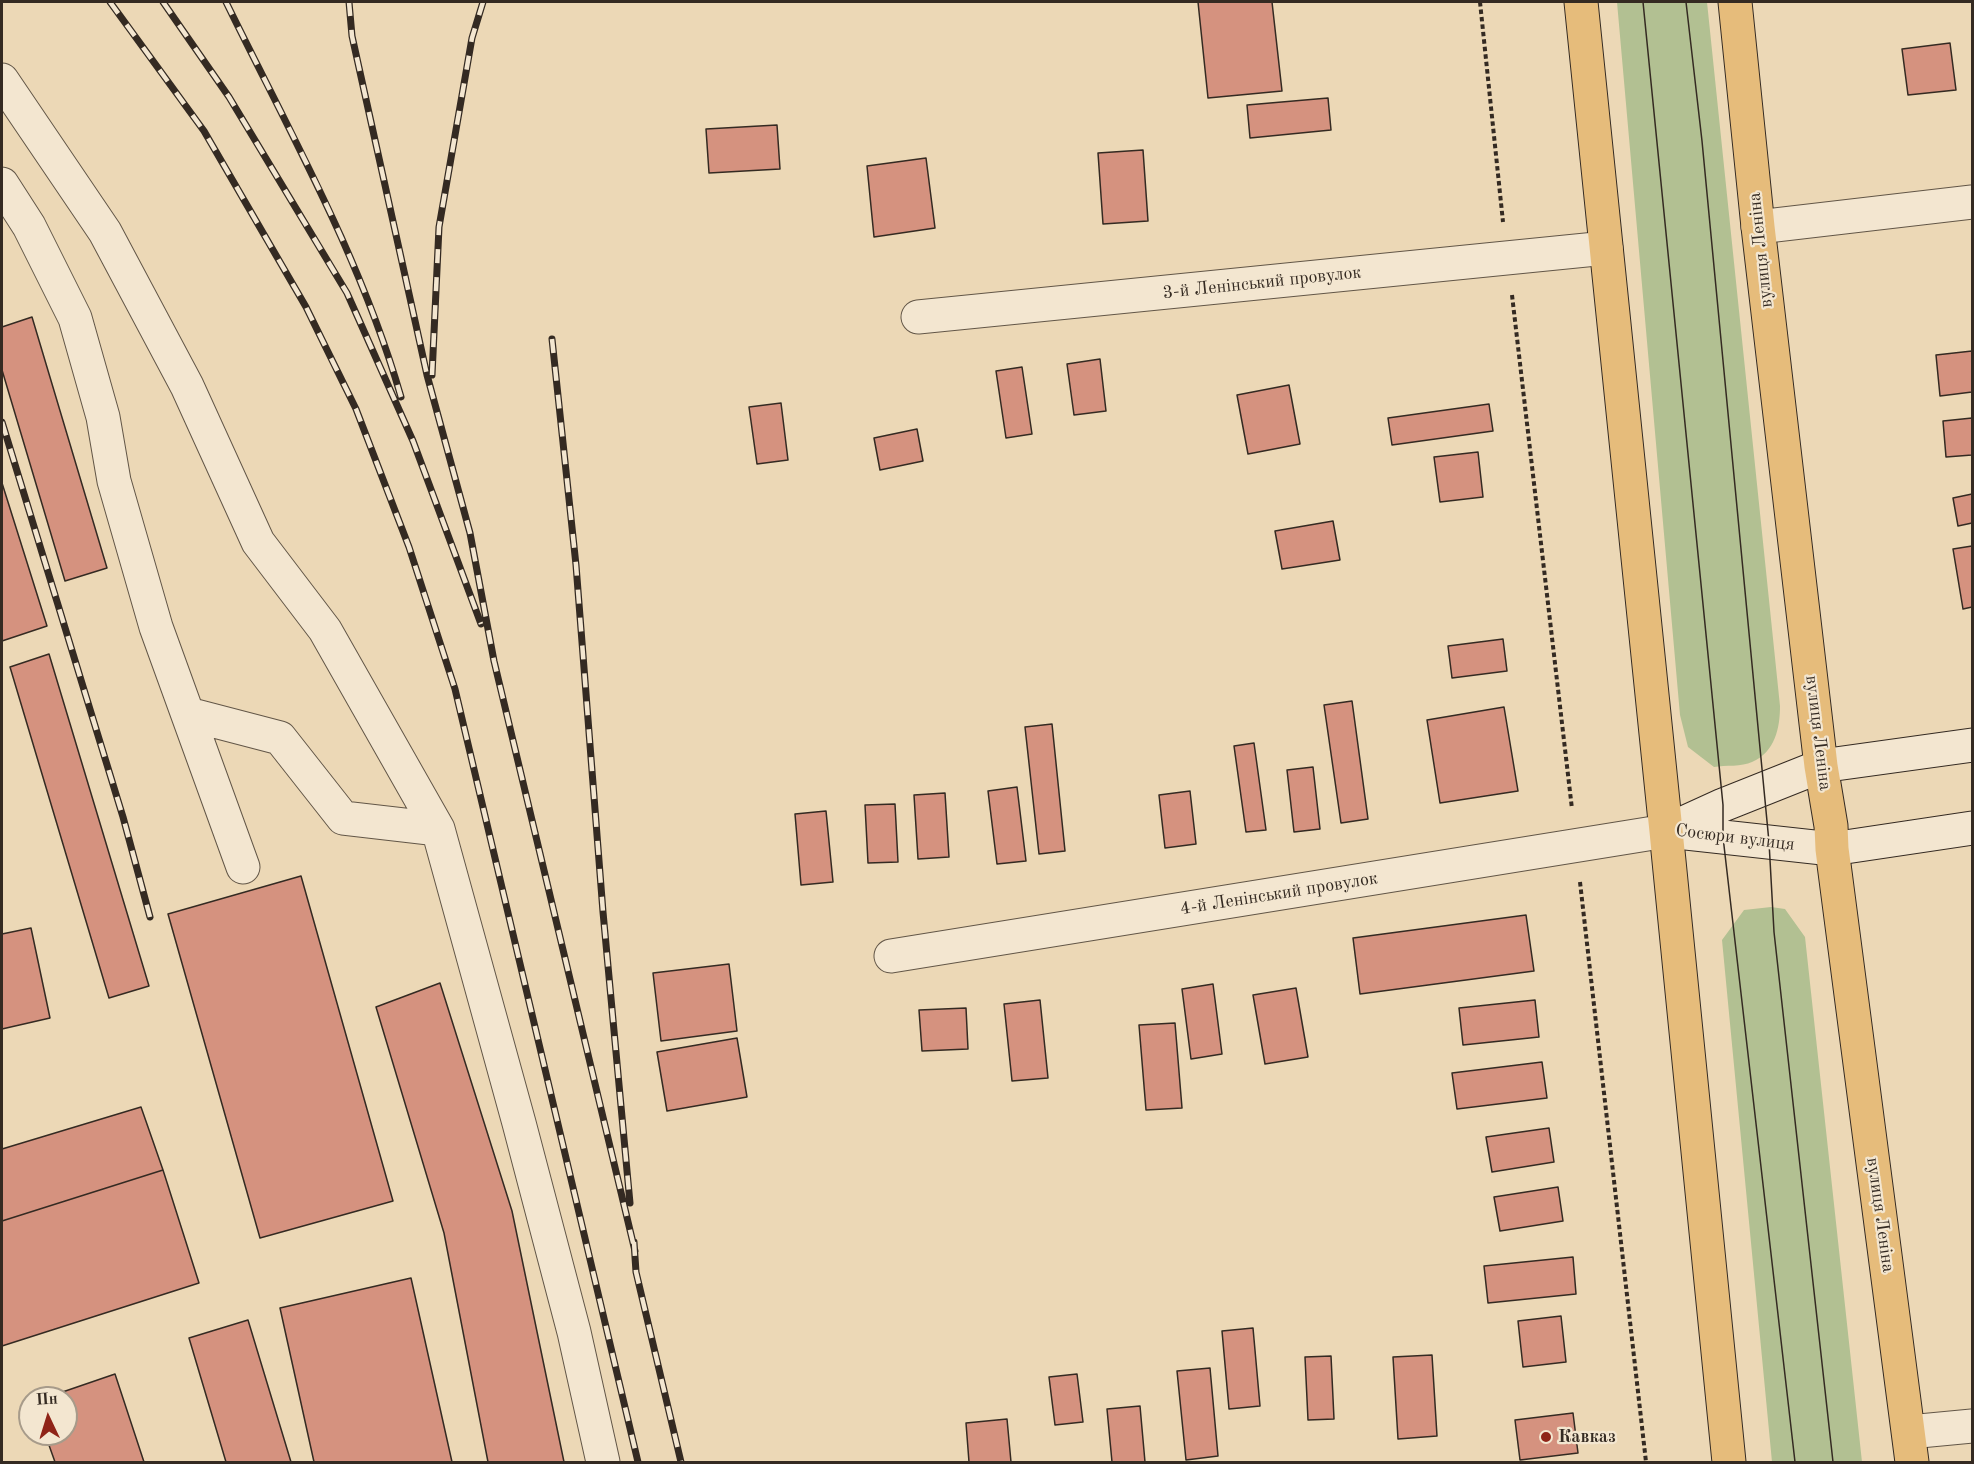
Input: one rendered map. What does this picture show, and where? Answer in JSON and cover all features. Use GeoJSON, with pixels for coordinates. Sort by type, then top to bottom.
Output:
{"type":"FeatureCollection","features":[{"type":"Feature","properties":{"kind":"main road"},"geometry":{"type":"LineString","coordinates":[[1581,2],[1729,1462]]}},
{"type":"Feature","properties":{"kind":"main road","name":"вулиця Леніна"},"geometry":{"type":"LineString","coordinates":[[1735,2],[1758,226],[1821,766],[1831,826],[1832,849],[1910,1448]]}},
{"type":"Feature","properties":{"kind":"street"},"geometry":{"type":"LineString","coordinates":[[2,80],[105,232],[187,386],[258,542],[325,630],[438,828],[568,1309],[603,1462]]}},
{"type":"Feature","properties":{"kind":"street"},"geometry":{"type":"LineString","coordinates":[[2,184],[29,226],[75,318],[103,417],[117,491],[156,627],[243,867]]}},
{"type":"Feature","properties":{"kind":"street"},"geometry":{"type":"LineString","coordinates":[[1758,226],[1972,202]]}},
{"type":"Feature","properties":{"kind":"street","name":"3-й Ленінський провулок"},"geometry":{"type":"LineString","coordinates":[[918,317],[1606,248]]}},
{"type":"Feature","properties":{"kind":"street"},"geometry":{"type":"LineString","coordinates":[[188,714],[280,738],[344,818],[438,828]]}},
{"type":"Feature","properties":{"kind":"street","name":"Сосюри вулиця"},"geometry":{"type":"LineString","coordinates":[[1666,831],[1821,766],[1972,745]]}},
{"type":"Feature","properties":{"kind":"street","name":"Сосюри вулиця"},"geometry":{"type":"LineString","coordinates":[[1666,831],[1832,849],[1972,828]]}},
{"type":"Feature","properties":{"kind":"street","name":"4-й Ленінський провулок"},"geometry":{"type":"LineString","coordinates":[[891,956],[1666,831]]}},
{"type":"Feature","properties":{"kind":"street"},"geometry":{"type":"LineString","coordinates":[[1910,1448],[1972,1426]]}},
{"type":"Feature","properties":{"kind":"path"},"geometry":{"type":"LineString","coordinates":[[1480,2],[1646,1462]]}},
{"type":"Feature","properties":{"kind":"green space"},"geometry":{"type":"Polygon","coordinates":[[[1617,2],[1707,2],[1780,706],[1779,723],[1771,746],[1760,758],[1743,765],[1714,767],[1688,747],[1680,715],[1617,2]]]}},
{"type":"Feature","properties":{"kind":"green space"},"geometry":{"type":"Polygon","coordinates":[[[1771,907],[1785,909],[1805,937],[1862,1462],[1772,1462],[1722,940],[1744,910],[1771,907]]]}},
{"type":"Feature","properties":{"kind":"building"},"geometry":{"type":"Polygon","coordinates":[[[1198,2],[1272,2],[1282,91],[1208,98],[1198,2]]]}},
{"type":"Feature","properties":{"kind":"building"},"geometry":{"type":"Polygon","coordinates":[[[1950,43],[1956,90],[1908,95],[1902,49],[1950,43]]]}},
{"type":"Feature","properties":{"kind":"building"},"geometry":{"type":"Polygon","coordinates":[[[1328,98],[1331,130],[1250,138],[1247,105],[1328,98]]]}},
{"type":"Feature","properties":{"kind":"building"},"geometry":{"type":"Polygon","coordinates":[[[777,125],[780,169],[709,173],[706,129],[777,125]]]}},
{"type":"Feature","properties":{"kind":"building"},"geometry":{"type":"Polygon","coordinates":[[[1143,150],[1148,221],[1103,224],[1098,153],[1143,150]]]}},
{"type":"Feature","properties":{"kind":"building"},"geometry":{"type":"Polygon","coordinates":[[[926,158],[935,228],[874,237],[867,166],[926,158]]]}},
{"type":"Feature","properties":{"kind":"building"},"geometry":{"type":"Polygon","coordinates":[[[32,317],[107,568],[65,581],[2,370],[2,327],[32,317]]]}},
{"type":"Feature","properties":{"kind":"building"},"geometry":{"type":"Polygon","coordinates":[[[1972,351],[1972,392],[1940,396],[1936,355],[1972,351]]]}},
{"type":"Feature","properties":{"kind":"building"},"geometry":{"type":"Polygon","coordinates":[[[1100,359],[1106,411],[1074,415],[1067,364],[1100,359]]]}},
{"type":"Feature","properties":{"kind":"building"},"geometry":{"type":"Polygon","coordinates":[[[1022,367],[1032,434],[1006,438],[996,371],[1022,367]]]}},
{"type":"Feature","properties":{"kind":"building"},"geometry":{"type":"Polygon","coordinates":[[[1289,385],[1300,444],[1248,454],[1237,395],[1289,385]]]}},
{"type":"Feature","properties":{"kind":"building"},"geometry":{"type":"Polygon","coordinates":[[[781,403],[788,460],[757,464],[749,407],[781,403]]]}},
{"type":"Feature","properties":{"kind":"building"},"geometry":{"type":"Polygon","coordinates":[[[1489,404],[1493,431],[1392,445],[1388,418],[1489,404]]]}},
{"type":"Feature","properties":{"kind":"building"},"geometry":{"type":"Polygon","coordinates":[[[1972,418],[1972,455],[1946,457],[1943,421],[1972,418]]]}},
{"type":"Feature","properties":{"kind":"building"},"geometry":{"type":"Polygon","coordinates":[[[917,429],[923,461],[880,470],[874,438],[917,429]]]}},
{"type":"Feature","properties":{"kind":"building"},"geometry":{"type":"Polygon","coordinates":[[[1478,452],[1483,497],[1440,502],[1434,457],[1478,452]]]}},
{"type":"Feature","properties":{"kind":"building"},"geometry":{"type":"Polygon","coordinates":[[[2,483],[47,626],[2,641],[2,483]]]}},
{"type":"Feature","properties":{"kind":"building"},"geometry":{"type":"Polygon","coordinates":[[[1972,494],[1972,523],[1958,526],[1953,498],[1972,494]]]}},
{"type":"Feature","properties":{"kind":"building"},"geometry":{"type":"Polygon","coordinates":[[[1333,521],[1340,560],[1282,569],[1275,531],[1333,521]]]}},
{"type":"Feature","properties":{"kind":"building"},"geometry":{"type":"Polygon","coordinates":[[[1972,546],[1972,607],[1963,609],[1953,549],[1972,546]]]}},
{"type":"Feature","properties":{"kind":"building"},"geometry":{"type":"Polygon","coordinates":[[[1503,639],[1507,671],[1452,678],[1448,646],[1503,639]]]}},
{"type":"Feature","properties":{"kind":"building"},"geometry":{"type":"Polygon","coordinates":[[[49,654],[149,986],[109,998],[10,667],[49,654]]]}},
{"type":"Feature","properties":{"kind":"building"},"geometry":{"type":"Polygon","coordinates":[[[1352,701],[1368,819],[1341,823],[1324,705],[1352,701]]]}},
{"type":"Feature","properties":{"kind":"building"},"geometry":{"type":"Polygon","coordinates":[[[1504,707],[1518,791],[1440,803],[1427,720],[1504,707]]]}},
{"type":"Feature","properties":{"kind":"building"},"geometry":{"type":"Polygon","coordinates":[[[1052,724],[1065,851],[1039,854],[1025,727],[1052,724]]]}},
{"type":"Feature","properties":{"kind":"building"},"geometry":{"type":"Polygon","coordinates":[[[1254,743],[1266,830],[1246,832],[1234,746],[1254,743]]]}},
{"type":"Feature","properties":{"kind":"building"},"geometry":{"type":"Polygon","coordinates":[[[1313,767],[1320,829],[1294,832],[1287,770],[1313,767]]]}},
{"type":"Feature","properties":{"kind":"building"},"geometry":{"type":"Polygon","coordinates":[[[1017,787],[1026,861],[997,864],[988,791],[1017,787]]]}},
{"type":"Feature","properties":{"kind":"building"},"geometry":{"type":"Polygon","coordinates":[[[1190,791],[1196,844],[1165,848],[1159,795],[1190,791]]]}},
{"type":"Feature","properties":{"kind":"building"},"geometry":{"type":"Polygon","coordinates":[[[945,793],[949,857],[918,859],[914,795],[945,793]]]}},
{"type":"Feature","properties":{"kind":"building"},"geometry":{"type":"Polygon","coordinates":[[[895,804],[898,862],[868,863],[865,805],[895,804]]]}},
{"type":"Feature","properties":{"kind":"building"},"geometry":{"type":"Polygon","coordinates":[[[826,811],[833,882],[801,885],[795,814],[826,811]]]}},
{"type":"Feature","properties":{"kind":"building"},"geometry":{"type":"Polygon","coordinates":[[[301,876],[393,1201],[260,1238],[168,914],[301,876]]]}},
{"type":"Feature","properties":{"kind":"building"},"geometry":{"type":"Polygon","coordinates":[[[1526,915],[1534,971],[1360,994],[1353,938],[1526,915]]]}},
{"type":"Feature","properties":{"kind":"building"},"geometry":{"type":"Polygon","coordinates":[[[31,928],[50,1018],[2,1029],[2,934],[31,928]]]}},
{"type":"Feature","properties":{"kind":"building"},"geometry":{"type":"Polygon","coordinates":[[[729,964],[737,1031],[661,1041],[653,973],[729,964]]]}},
{"type":"Feature","properties":{"kind":"building"},"geometry":{"type":"Polygon","coordinates":[[[440,983],[512,1211],[564,1462],[488,1462],[444,1233],[376,1007],[440,983]]]}},
{"type":"Feature","properties":{"kind":"building"},"geometry":{"type":"Polygon","coordinates":[[[1213,984],[1222,1054],[1191,1059],[1182,989],[1213,984]]]}},
{"type":"Feature","properties":{"kind":"building"},"geometry":{"type":"Polygon","coordinates":[[[1296,988],[1308,1057],[1265,1064],[1253,995],[1296,988]]]}},
{"type":"Feature","properties":{"kind":"building"},"geometry":{"type":"Polygon","coordinates":[[[1040,1000],[1048,1078],[1012,1081],[1004,1004],[1040,1000]]]}},
{"type":"Feature","properties":{"kind":"building"},"geometry":{"type":"Polygon","coordinates":[[[1535,1000],[1539,1037],[1463,1045],[1459,1008],[1535,1000]]]}},
{"type":"Feature","properties":{"kind":"building"},"geometry":{"type":"Polygon","coordinates":[[[966,1008],[968,1049],[922,1051],[919,1010],[966,1008]]]}},
{"type":"Feature","properties":{"kind":"building"},"geometry":{"type":"Polygon","coordinates":[[[1175,1023],[1182,1108],[1146,1110],[1139,1025],[1175,1023]]]}},
{"type":"Feature","properties":{"kind":"building"},"geometry":{"type":"Polygon","coordinates":[[[737,1038],[747,1097],[667,1111],[657,1052],[737,1038]]]}},
{"type":"Feature","properties":{"kind":"building"},"geometry":{"type":"Polygon","coordinates":[[[1542,1062],[1547,1098],[1457,1109],[1452,1073],[1542,1062]]]}},
{"type":"Feature","properties":{"kind":"building"},"geometry":{"type":"Polygon","coordinates":[[[141,1107],[163,1170],[2,1221],[2,1149],[141,1107]]]}},
{"type":"Feature","properties":{"kind":"building"},"geometry":{"type":"Polygon","coordinates":[[[1549,1128],[1554,1162],[1492,1172],[1486,1137],[1549,1128]]]}},
{"type":"Feature","properties":{"kind":"building"},"geometry":{"type":"Polygon","coordinates":[[[163,1170],[199,1283],[2,1346],[2,1221],[163,1170]]]}},
{"type":"Feature","properties":{"kind":"building"},"geometry":{"type":"Polygon","coordinates":[[[1558,1187],[1563,1221],[1500,1231],[1494,1197],[1558,1187]]]}},
{"type":"Feature","properties":{"kind":"building"},"geometry":{"type":"Polygon","coordinates":[[[1573,1257],[1576,1294],[1488,1303],[1484,1266],[1573,1257]]]}},
{"type":"Feature","properties":{"kind":"building"},"geometry":{"type":"Polygon","coordinates":[[[411,1278],[452,1462],[314,1462],[280,1308],[411,1278]]]}},
{"type":"Feature","properties":{"kind":"building"},"geometry":{"type":"Polygon","coordinates":[[[1561,1316],[1566,1362],[1523,1367],[1518,1321],[1561,1316]]]}},
{"type":"Feature","properties":{"kind":"building"},"geometry":{"type":"Polygon","coordinates":[[[248,1320],[291,1462],[226,1462],[189,1338],[248,1320]]]}},
{"type":"Feature","properties":{"kind":"building"},"geometry":{"type":"Polygon","coordinates":[[[1253,1328],[1260,1406],[1229,1409],[1222,1331],[1253,1328]]]}},
{"type":"Feature","properties":{"kind":"building"},"geometry":{"type":"Polygon","coordinates":[[[1432,1355],[1437,1436],[1398,1439],[1393,1357],[1432,1355]]]}},
{"type":"Feature","properties":{"kind":"building"},"geometry":{"type":"Polygon","coordinates":[[[1331,1356],[1334,1419],[1308,1420],[1305,1357],[1331,1356]]]}},
{"type":"Feature","properties":{"kind":"building"},"geometry":{"type":"Polygon","coordinates":[[[1210,1368],[1218,1456],[1186,1460],[1177,1371],[1210,1368]]]}},
{"type":"Feature","properties":{"kind":"building"},"geometry":{"type":"Polygon","coordinates":[[[115,1374],[144,1462],[55,1462],[49,1446],[78,1446],[78,1387],[115,1374]]]}},
{"type":"Feature","properties":{"kind":"building"},"geometry":{"type":"Polygon","coordinates":[[[1077,1374],[1083,1422],[1055,1425],[1049,1377],[1077,1374]]]}},
{"type":"Feature","properties":{"kind":"building"},"geometry":{"type":"Polygon","coordinates":[[[1140,1406],[1145,1462],[1112,1462],[1107,1409],[1140,1406]]]}},
{"type":"Feature","properties":{"kind":"building","name":"Кавказ"},"geometry":{"type":"Polygon","coordinates":[[[1573,1413],[1578,1453],[1520,1460],[1515,1420],[1573,1413]]]}},
{"type":"Feature","properties":{"kind":"building"},"geometry":{"type":"Polygon","coordinates":[[[1007,1419],[1011,1462],[969,1462],[966,1423],[1007,1419]]]}},
{"type":"Feature","properties":{"kind":"tram line"},"geometry":{"type":"LineString","coordinates":[[1643,2],[1723,805],[1723,837],[1795,1462]]}},
{"type":"Feature","properties":{"kind":"tram line"},"geometry":{"type":"LineString","coordinates":[[1686,2],[1702,141],[1769,842],[1774,932],[1833,1462]]}},
{"type":"Feature","properties":{"kind":"railway"},"geometry":{"type":"LineString","coordinates":[[110,2],[204,131],[306,307],[356,409],[409,547],[455,689],[638,1462]]}},
{"type":"Feature","properties":{"kind":"railway"},"geometry":{"type":"LineString","coordinates":[[163,2],[229,97],[347,293],[413,441],[481,624]]}},
{"type":"Feature","properties":{"kind":"railway"},"geometry":{"type":"LineString","coordinates":[[226,2],[345,245],[385,345],[401,397]]}},
{"type":"Feature","properties":{"kind":"railway"},"geometry":{"type":"LineString","coordinates":[[349,2],[352,36],[427,375],[470,533],[494,661],[635,1251]]}},
{"type":"Feature","properties":{"kind":"railway"},"geometry":{"type":"LineString","coordinates":[[432,375],[439,227],[472,38],[483,2]]}},
{"type":"Feature","properties":{"kind":"railway"},"geometry":{"type":"LineString","coordinates":[[552,339],[576,565],[603,912],[630,1203]]}},
{"type":"Feature","properties":{"kind":"railway"},"geometry":{"type":"LineString","coordinates":[[2,422],[123,817],[150,917]]}},
{"type":"Feature","properties":{"kind":"railway"},"geometry":{"type":"LineString","coordinates":[[634,1242],[636,1272],[681,1462]]}},
{"type":"Feature","properties":{"kind":"place","name":"Кавказ"},"geometry":{"type":"Point","coordinates":[1546,1437]}}]}
